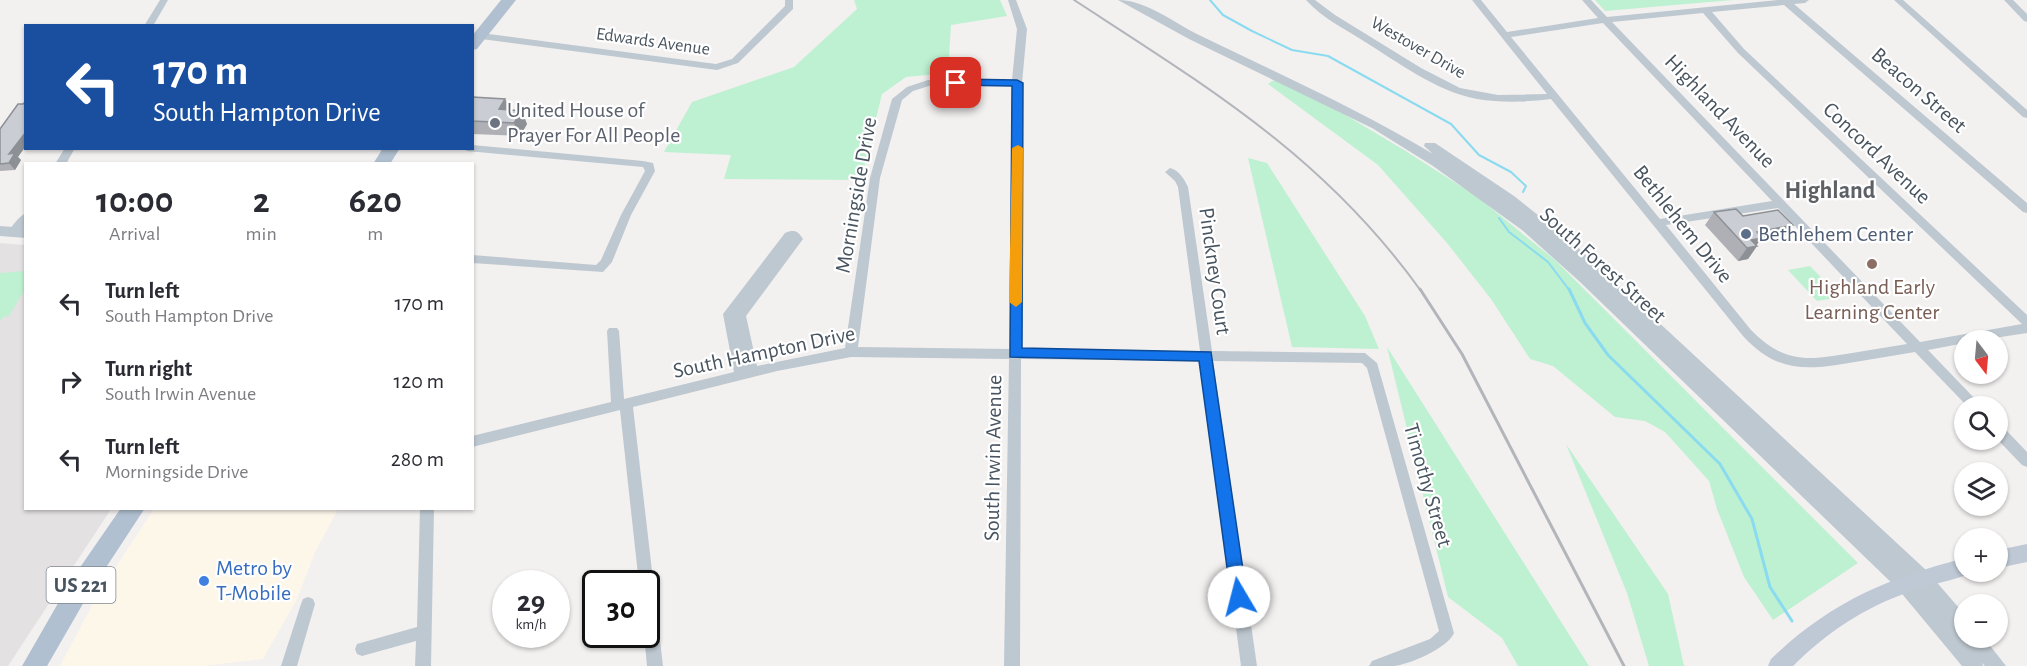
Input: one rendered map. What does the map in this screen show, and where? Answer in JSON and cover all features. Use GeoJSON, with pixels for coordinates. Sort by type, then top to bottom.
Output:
{"type":"FeatureCollection","features":[{"type":"Feature","properties":{"kind":"main road"},"geometry":{"type":"LineString","coordinates":[[477,41],[509,0]]}},
{"type":"Feature","properties":{"kind":"main road","name":"US 221"},"geometry":{"type":"LineString","coordinates":[[34,666],[80,587],[133,510]]}},
{"type":"Feature","properties":{"kind":"main road"},"geometry":{"type":"LineString","coordinates":[[2008,557],[2027,553]]}},
{"type":"Feature","properties":{"kind":"main road"},"geometry":{"type":"LineString","coordinates":[[1778,666],[1818,629],[1885,590],[1954,570]]}},
{"type":"Feature","properties":{"kind":"street"},"geometry":{"type":"LineString","coordinates":[[149,24],[164,0]]}},
{"type":"Feature","properties":{"kind":"street","name":"Edwards Avenue"},"geometry":{"type":"LineString","coordinates":[[477,41],[717,67],[738,59],[790,7],[789,0]]}},
{"type":"Feature","properties":{"kind":"street","name":"South Irwin Avenue"},"geometry":{"type":"LineString","coordinates":[[1012,0],[1022,29],[1017,83],[1012,666]]}},
{"type":"Feature","properties":{"kind":"street","name":"South Forest Street"},"geometry":{"type":"LineString","coordinates":[[1124,0],[1217,50],[1376,125],[1438,163],[1498,205],[1584,277],[1954,619]]}},
{"type":"Feature","properties":{"kind":"street","name":"South Forest Street"},"geometry":{"type":"LineString","coordinates":[[1142,0],[1228,45],[1384,119],[1448,157],[1509,199],[1597,272],[1913,580],[1974,666]]}},
{"type":"Feature","properties":{"kind":"street","name":"Westover Drive"},"geometry":{"type":"LineString","coordinates":[[1310,0],[1415,69],[1457,92],[1504,101],[1554,96]]}},
{"type":"Feature","properties":{"kind":"street","name":"Bethlehem Drive"},"geometry":{"type":"LineString","coordinates":[[1476,0],[1755,342],[1777,357],[1803,364],[1815,364],[2027,328]]}},
{"type":"Feature","properties":{"kind":"street","name":"Highland Avenue"},"geometry":{"type":"LineString","coordinates":[[1586,0],[1964,396]]}},
{"type":"Feature","properties":{"kind":"street"},"geometry":{"type":"LineString","coordinates":[[1504,35],[1605,20],[1805,0]]}},
{"type":"Feature","properties":{"kind":"street"},"geometry":{"type":"LineString","coordinates":[[1898,0],[2027,115]]}},
{"type":"Feature","properties":{"kind":"street"},"geometry":{"type":"LineString","coordinates":[[2008,0],[2027,20]]}},
{"type":"Feature","properties":{"kind":"street","name":"Beacon Street"},"geometry":{"type":"LineString","coordinates":[[1785,1],[2027,209]]}},
{"type":"Feature","properties":{"kind":"street","name":"Concord Avenue"},"geometry":{"type":"LineString","coordinates":[[1705,9],[1741,51],[2027,322]]}},
{"type":"Feature","properties":{"kind":"street","name":"Morningside Drive"},"geometry":{"type":"LineString","coordinates":[[851,352],[875,178],[897,99],[910,89],[928,83],[1017,83]]}},
{"type":"Feature","properties":{"kind":"street"},"geometry":{"type":"LineString","coordinates":[[474,149],[643,164],[649,165],[650,171],[626,215],[606,262],[599,269],[474,259]]}},
{"type":"Feature","properties":{"kind":"street","name":"Pinckney Court"},"geometry":{"type":"LineString","coordinates":[[1170,172],[1179,179],[1183,187],[1249,666]]}},
{"type":"Feature","properties":{"kind":"street"},"geometry":{"type":"LineString","coordinates":[[1656,223],[1779,204]]}},
{"type":"Feature","properties":{"kind":"street"},"geometry":{"type":"LineString","coordinates":[[13,232],[24,220]]}},
{"type":"Feature","properties":{"kind":"street"},"geometry":{"type":"LineString","coordinates":[[734,314],[797,236],[789,236],[734,314],[746,374]]}},
{"type":"Feature","properties":{"kind":"street"},"geometry":{"type":"LineString","coordinates":[[613,332],[644,570]]}},
{"type":"Feature","properties":{"kind":"street","name":"South Hampton Drive"},"geometry":{"type":"LineString","coordinates":[[474,442],[746,374],[851,352],[1358,357]]}},
{"type":"Feature","properties":{"kind":"street","name":"Timothy Street"},"geometry":{"type":"LineString","coordinates":[[1358,357],[1370,362],[1373,366],[1447,633],[1435,644],[1377,666]]}},
{"type":"Feature","properties":{"kind":"street"},"geometry":{"type":"LineString","coordinates":[[2008,441],[2027,461]]}},
{"type":"Feature","properties":{"kind":"street"},"geometry":{"type":"LineString","coordinates":[[423,666],[427,510]]}},
{"type":"Feature","properties":{"kind":"street"},"geometry":{"type":"LineString","coordinates":[[289,666],[308,604]]}},
{"type":"Feature","properties":{"kind":"street"},"geometry":{"type":"LineString","coordinates":[[362,649],[423,632]]}},
{"type":"Feature","properties":{"kind":"street"},"geometry":{"type":"LineString","coordinates":[[653,648],[655,666]]}},
{"type":"Feature","properties":{"kind":"street"},"geometry":{"type":"LineString","coordinates":[[1981,648],[1997,666]]}},
{"type":"Feature","properties":{"kind":"shaded area"},"geometry":{"type":"Polygon","coordinates":[[[0,243],[24,245],[24,510],[110,510],[8,666],[0,666],[0,243]]]}},
{"type":"Feature","properties":{"kind":"shaded area"},"geometry":{"type":"Polygon","coordinates":[[[153,510],[337,510],[315,552],[297,599],[263,659],[203,666],[60,666],[98,594],[153,510]]]}},
{"type":"Feature","properties":{"kind":"green space"},"geometry":{"type":"Polygon","coordinates":[[[854,0],[1000,0],[1007,16],[951,25],[948,73],[906,77],[882,94],[861,180],[724,179],[731,155],[664,152],[692,102],[794,67],[857,9],[854,0]]]}},
{"type":"Feature","properties":{"kind":"green space"},"geometry":{"type":"Polygon","coordinates":[[[1595,0],[1733,0],[1605,11],[1595,0]]]}},
{"type":"Feature","properties":{"kind":"green space"},"geometry":{"type":"Polygon","coordinates":[[[1274,80],[1342,113],[1476,196],[1555,260],[1858,563],[1773,620],[1744,577],[1717,509],[1709,481],[1665,432],[1645,421],[1615,417],[1553,366],[1530,359],[1491,299],[1447,243],[1378,165],[1268,84],[1274,80]]]}},
{"type":"Feature","properties":{"kind":"green space"},"geometry":{"type":"Polygon","coordinates":[[[1248,158],[1267,163],[1365,316],[1379,349],[1292,347],[1248,158]]]}},
{"type":"Feature","properties":{"kind":"green space"},"geometry":{"type":"Polygon","coordinates":[[[1810,266],[1840,297],[1817,301],[1788,270],[1810,266]]]}},
{"type":"Feature","properties":{"kind":"green space"},"geometry":{"type":"Polygon","coordinates":[[[24,271],[24,291],[9,316],[3,317],[0,321],[0,273],[24,271]]]}},
{"type":"Feature","properties":{"kind":"green space"},"geometry":{"type":"Polygon","coordinates":[[[1387,347],[1589,666],[1518,666],[1502,638],[1448,597],[1387,347]]]}},
{"type":"Feature","properties":{"kind":"green space"},"geometry":{"type":"Polygon","coordinates":[[[1566,444],[1668,594],[1684,666],[1649,666],[1627,593],[1566,444]]]}},
{"type":"Feature","properties":{"kind":"building"},"geometry":{"type":"Polygon","coordinates":[[[474,97],[505,99],[499,109],[522,111],[514,123],[474,121],[474,97]]]}},
{"type":"Feature","properties":{"kind":"building"},"geometry":{"type":"Polygon","coordinates":[[[18,104],[23,104],[24,135],[9,154],[15,153],[9,163],[0,164],[0,129],[18,104]]]}},
{"type":"Feature","properties":{"kind":"building"},"geometry":{"type":"Polygon","coordinates":[[[1736,209],[1743,216],[1778,210],[1793,225],[1757,232],[1762,238],[1751,240],[1757,246],[1747,248],[1714,212],[1736,209]]]}},
{"type":"Feature","properties":{"kind":"waterway"},"geometry":{"type":"LineString","coordinates":[[1210,0],[1223,15],[1252,31],[1292,50],[1328,56],[1451,124],[1479,155],[1511,172],[1526,186],[1523,192]]}},
{"type":"Feature","properties":{"kind":"waterway"},"geometry":{"type":"LineString","coordinates":[[1499,218],[1509,232],[1548,262],[1570,291]]}},
{"type":"Feature","properties":{"kind":"waterway"},"geometry":{"type":"LineString","coordinates":[[1570,291],[1585,323],[1608,355],[1720,464],[1752,519],[1770,587],[1792,621]]}},
{"type":"Feature","properties":{"kind":"railway"},"geometry":{"type":"LineString","coordinates":[[1074,0],[1218,95],[1305,163],[1345,201],[1384,244],[1421,291]]}},
{"type":"Feature","properties":{"kind":"railway"},"geometry":{"type":"LineString","coordinates":[[1420,289],[1462,354],[1624,666]]}},
{"type":"Feature","properties":{"kind":"slow traffic"},"geometry":{"type":"LineString","coordinates":[[1016,302],[1018,148]]}},
{"type":"Feature","properties":{"kind":"place","name":"United House of Prayer For All People"},"geometry":{"type":"Point","coordinates":[495,123]}},
{"type":"Feature","properties":{"kind":"place","name":"Bethlehem Center"},"geometry":{"type":"Point","coordinates":[1746,234]}},
{"type":"Feature","properties":{"kind":"place","name":"Highland Early Learning Center"},"geometry":{"type":"Point","coordinates":[1872,264]}},
{"type":"Feature","properties":{"kind":"place","name":"Metro by T-Mobile"},"geometry":{"type":"Point","coordinates":[204,581]}},
{"type":"Feature","properties":{"kind":"district","name":"Highland"},"geometry":{"type":"Point","coordinates":[1830,191]}},
{"type":"Feature","properties":{"kind":"route"},"geometry":{"type":"LineString","coordinates":[[956,83],[1017,83],[1015,353],[1206,356],[1239,597]]}}]}
